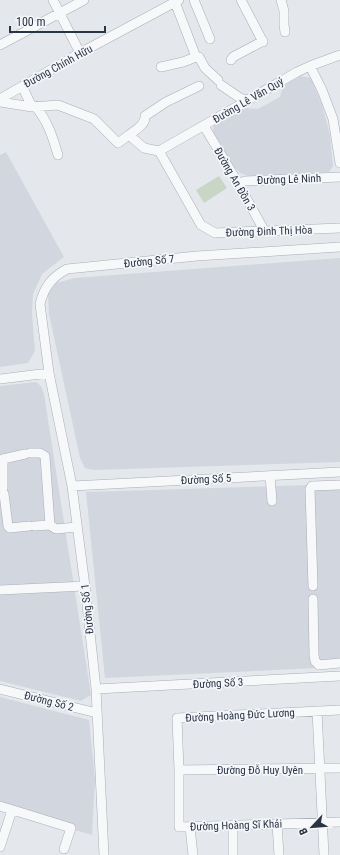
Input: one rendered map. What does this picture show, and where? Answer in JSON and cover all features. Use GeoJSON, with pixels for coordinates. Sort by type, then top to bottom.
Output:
{"type":"FeatureCollection","features":[{"type":"Feature","properties":{"kind":"street"},"geometry":{"type":"LineString","coordinates":[[53,0],[80,53]]}},
{"type":"Feature","properties":{"kind":"street"},"geometry":{"type":"LineString","coordinates":[[0,45],[59,12],[84,0]]}},
{"type":"Feature","properties":{"kind":"street"},"geometry":{"type":"LineString","coordinates":[[194,0],[210,39]]}},
{"type":"Feature","properties":{"kind":"street"},"geometry":{"type":"LineString","coordinates":[[231,60],[233,57],[263,41],[240,0]]}},
{"type":"Feature","properties":{"kind":"street"},"geometry":{"type":"LineString","coordinates":[[281,0],[284,11],[285,32]]}},
{"type":"Feature","properties":{"kind":"street"},"geometry":{"type":"LineString","coordinates":[[177,1],[196,57],[199,57],[210,74],[219,82],[240,98],[248,100]]}},
{"type":"Feature","properties":{"kind":"street","name":"Đường Chính Hữu"},"geometry":{"type":"LineString","coordinates":[[0,99],[164,3],[177,1]]}},
{"type":"Feature","properties":{"kind":"street","name":"Đường Lê Văn Quý"},"geometry":{"type":"LineString","coordinates":[[159,151],[310,66],[340,55]]}},
{"type":"Feature","properties":{"kind":"street"},"geometry":{"type":"LineString","coordinates":[[161,67],[183,62],[196,57]]}},
{"type":"Feature","properties":{"kind":"street"},"geometry":{"type":"LineString","coordinates":[[310,66],[331,113],[336,134],[340,163]]}},
{"type":"Feature","properties":{"kind":"street"},"geometry":{"type":"LineString","coordinates":[[22,86],[34,107],[46,122],[58,155]]}},
{"type":"Feature","properties":{"kind":"street"},"geometry":{"type":"LineString","coordinates":[[0,102],[34,107],[58,105],[94,119],[118,143],[144,123],[145,116],[166,102],[199,86]]}},
{"type":"Feature","properties":{"kind":"street","name":"Đường An Đồn 3"},"geometry":{"type":"LineString","coordinates":[[204,126],[265,232]]}},
{"type":"Feature","properties":{"kind":"street"},"geometry":{"type":"LineString","coordinates":[[129,135],[144,148],[159,151]]}},
{"type":"Feature","properties":{"kind":"street","name":"Đường Đinh Thị Hòa"},"geometry":{"type":"LineString","coordinates":[[159,151],[201,225],[215,233],[340,228]]}},
{"type":"Feature","properties":{"kind":"street","name":"Đường Lê Ninh"},"geometry":{"type":"LineString","coordinates":[[238,183],[245,181],[340,177]]}},
{"type":"Feature","properties":{"kind":"street","name":"Đường Số 7"},"geometry":{"type":"LineString","coordinates":[[48,370],[40,304],[42,294],[49,282],[58,274],[67,269],[197,256],[340,247]]}},
{"type":"Feature","properties":{"kind":"street"},"geometry":{"type":"LineString","coordinates":[[0,379],[48,370]]}},
{"type":"Feature","properties":{"kind":"street","name":"Đường Số 1"},"geometry":{"type":"LineString","coordinates":[[48,370],[72,486],[85,586],[96,689],[104,855]]}},
{"type":"Feature","properties":{"kind":"street"},"geometry":{"type":"LineString","coordinates":[[50,525],[45,456],[40,453],[3,459],[4,491],[8,526],[10,528],[50,525],[56,529],[77,527]]}},
{"type":"Feature","properties":{"kind":"street","name":"Đường Số 5"},"geometry":{"type":"LineString","coordinates":[[72,486],[340,472]]}},
{"type":"Feature","properties":{"kind":"street"},"geometry":{"type":"LineString","coordinates":[[270,476],[272,501]]}},
{"type":"Feature","properties":{"kind":"street"},"geometry":{"type":"LineString","coordinates":[[313,586],[310,489],[312,486],[340,485]]}},
{"type":"Feature","properties":{"kind":"street"},"geometry":{"type":"LineString","coordinates":[[0,590],[85,586]]}},
{"type":"Feature","properties":{"kind":"street"},"geometry":{"type":"LineString","coordinates":[[313,599],[315,662],[319,665],[340,663]]}},
{"type":"Feature","properties":{"kind":"street","name":"Đường Số 3"},"geometry":{"type":"LineString","coordinates":[[96,689],[340,676]]}},
{"type":"Feature","properties":{"kind":"street","name":"Đường Số 2"},"geometry":{"type":"LineString","coordinates":[[0,689],[97,713]]}},
{"type":"Feature","properties":{"kind":"street","name":"Đường Hoàng Đức Lương"},"geometry":{"type":"LineString","coordinates":[[179,827],[177,718],[340,710]]}},
{"type":"Feature","properties":{"kind":"street"},"geometry":{"type":"LineString","coordinates":[[317,711],[324,855]]}},
{"type":"Feature","properties":{"kind":"street","name":"Đường Đỗ Huy Uyên"},"geometry":{"type":"LineString","coordinates":[[179,770],[340,768]]}},
{"type":"Feature","properties":{"kind":"street"},"geometry":{"type":"LineString","coordinates":[[0,806],[70,828],[64,848]]}},
{"type":"Feature","properties":{"kind":"street"},"geometry":{"type":"LineString","coordinates":[[0,847],[12,810]]}},
{"type":"Feature","properties":{"kind":"street","name":"Đường Hoàng Sĩ Khải"},"geometry":{"type":"LineString","coordinates":[[179,827],[340,822]]}},
{"type":"Feature","properties":{"kind":"street"},"geometry":{"type":"LineString","coordinates":[[277,824],[279,855]]}},
{"type":"Feature","properties":{"kind":"street"},"geometry":{"type":"LineString","coordinates":[[233,825],[233,855]]}},
{"type":"Feature","properties":{"kind":"street"},"geometry":{"type":"LineString","coordinates":[[190,826],[193,855]]}},
{"type":"Feature","properties":{"kind":"shaded area"},"geometry":{"type":"Polygon","coordinates":[[[300,76],[311,78],[322,105],[330,135],[333,166],[329,172],[248,176],[240,173],[232,165],[213,131],[214,124],[244,108],[258,109],[280,97],[283,86],[300,76]]]}},
{"type":"Feature","properties":{"kind":"shaded area"},"geometry":{"type":"Polygon","coordinates":[[[6,152],[64,257],[42,274],[33,294],[32,313],[35,351],[28,363],[0,367],[0,155],[6,152]]]}},
{"type":"Feature","properties":{"kind":"shaded area"},"geometry":{"type":"Polygon","coordinates":[[[340,258],[340,462],[94,470],[85,468],[80,458],[49,314],[48,294],[56,283],[75,278],[340,258]]]}},
{"type":"Feature","properties":{"kind":"shaded area"},"geometry":{"type":"Polygon","coordinates":[[[36,382],[41,386],[44,394],[91,695],[81,701],[0,681],[0,386],[36,382]]]}},
{"type":"Feature","properties":{"kind":"shaded area"},"geometry":{"type":"Polygon","coordinates":[[[340,484],[340,667],[105,678],[86,492],[340,484]]]}},
{"type":"Feature","properties":{"kind":"shaded area"},"geometry":{"type":"Polygon","coordinates":[[[0,697],[89,720],[95,779],[92,835],[0,808],[0,697]]]}},
{"type":"Feature","properties":{"kind":"green space"},"geometry":{"type":"Polygon","coordinates":[[[219,176],[227,188],[204,203],[196,190],[219,176]]]}}]}
